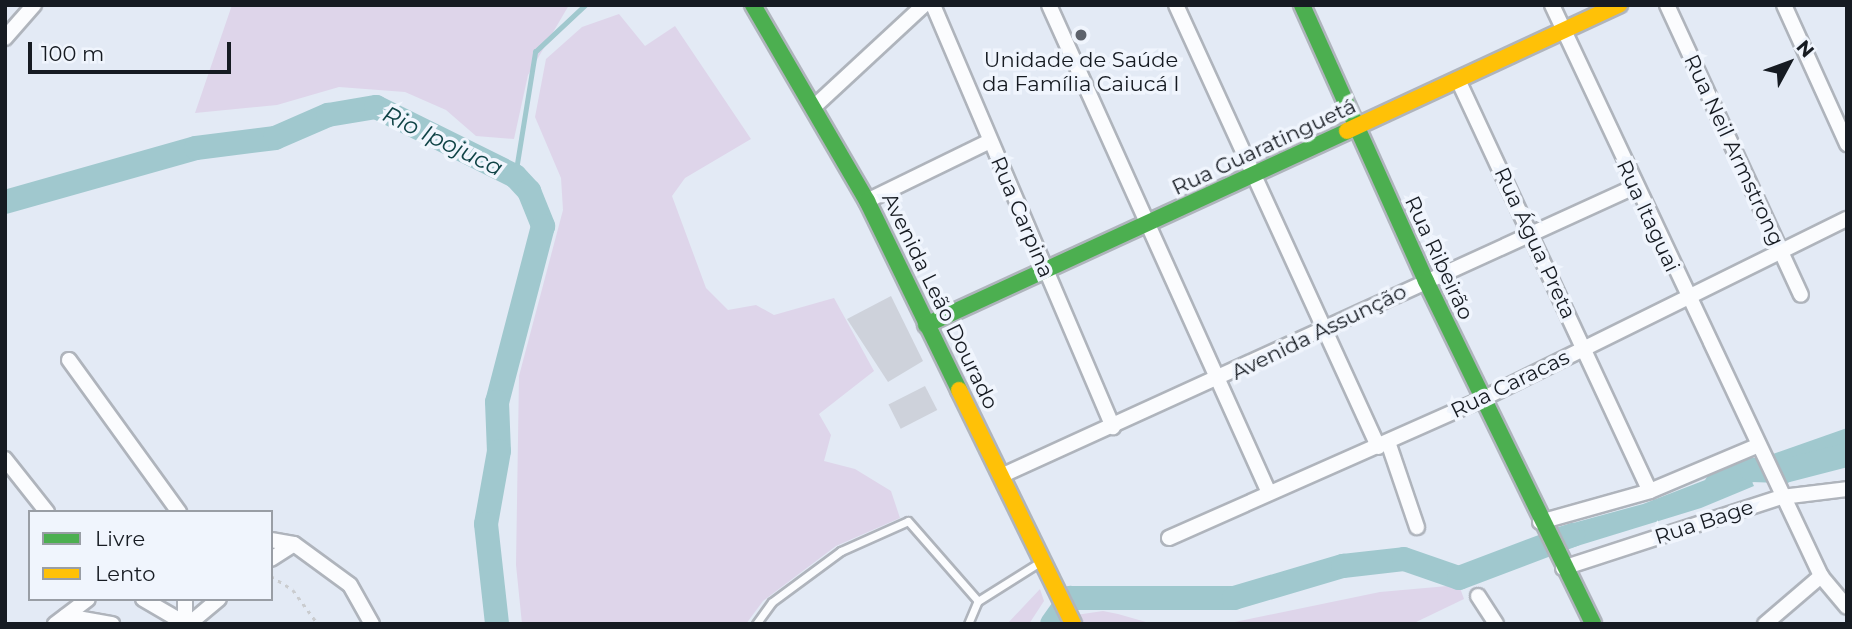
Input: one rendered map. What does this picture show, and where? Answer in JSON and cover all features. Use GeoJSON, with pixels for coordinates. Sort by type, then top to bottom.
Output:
{"type":"FeatureCollection","features":[{"type":"Feature","properties":{"kind":"main road","name":"Avenida Leão Dourado"},"geometry":{"type":"LineString","coordinates":[[753,5],[816,105],[867,201],[926,325],[1003,475],[1073,624]]}},
{"type":"Feature","properties":{"kind":"main road","name":"Rua Ribeirão"},"geometry":{"type":"LineString","coordinates":[[1302,5],[1426,281],[1593,624]]}},
{"type":"Feature","properties":{"kind":"main road","name":"Rua Guaratinguetá"},"geometry":{"type":"LineString","coordinates":[[926,325],[1459,82],[1619,5]]}},
{"type":"Feature","properties":{"kind":"street"},"geometry":{"type":"LineString","coordinates":[[5,38],[34,5]]}},
{"type":"Feature","properties":{"kind":"street"},"geometry":{"type":"LineString","coordinates":[[816,105],[924,5]]}},
{"type":"Feature","properties":{"kind":"street","name":"Rua Carpina"},"geometry":{"type":"LineString","coordinates":[[933,5],[1113,427]]}},
{"type":"Feature","properties":{"kind":"street"},"geometry":{"type":"LineString","coordinates":[[1049,5],[1269,493]]}},
{"type":"Feature","properties":{"kind":"street"},"geometry":{"type":"LineString","coordinates":[[1175,5],[1322,331],[1383,445],[1417,527]]}},
{"type":"Feature","properties":{"kind":"street","name":"Rua Itaguai"},"geometry":{"type":"LineString","coordinates":[[1552,5],[1634,187],[1821,576],[1847,607]]}},
{"type":"Feature","properties":{"kind":"street","name":"Rua Neil Armstrong"},"geometry":{"type":"LineString","coordinates":[[1667,5],[1801,295]]}},
{"type":"Feature","properties":{"kind":"street"},"geometry":{"type":"LineString","coordinates":[[1784,5],[1847,144]]}},
{"type":"Feature","properties":{"kind":"street","name":"Rua Água Preta"},"geometry":{"type":"LineString","coordinates":[[1459,82],[1650,491]]}},
{"type":"Feature","properties":{"kind":"street"},"geometry":{"type":"LineString","coordinates":[[867,201],[990,141]]}},
{"type":"Feature","properties":{"kind":"street","name":"Avenida Assunção"},"geometry":{"type":"LineString","coordinates":[[1003,475],[1217,381],[1426,281],[1634,187]]}},
{"type":"Feature","properties":{"kind":"street","name":"Rua Caracas"},"geometry":{"type":"LineString","coordinates":[[1169,538],[1482,399],[1847,219]]}},
{"type":"Feature","properties":{"kind":"street"},"geometry":{"type":"LineString","coordinates":[[69,360],[178,510]]}},
{"type":"Feature","properties":{"kind":"street"},"geometry":{"type":"LineString","coordinates":[[1542,524],[1650,491],[1761,449]]}},
{"type":"Feature","properties":{"kind":"street"},"geometry":{"type":"LineString","coordinates":[[5,459],[45,510]]}},
{"type":"Feature","properties":{"kind":"street","name":"Rua Bage"},"geometry":{"type":"LineString","coordinates":[[1562,565],[1780,492],[1847,489]]}},
{"type":"Feature","properties":{"kind":"street"},"geometry":{"type":"LineString","coordinates":[[273,540],[294,544],[350,585],[372,624]]}},
{"type":"Feature","properties":{"kind":"street"},"geometry":{"type":"LineString","coordinates":[[273,558],[294,544]]}},
{"type":"Feature","properties":{"kind":"street"},"geometry":{"type":"LineString","coordinates":[[1765,624],[1821,576]]}},
{"type":"Feature","properties":{"kind":"street"},"geometry":{"type":"LineString","coordinates":[[1478,596],[1496,624]]}},
{"type":"Feature","properties":{"kind":"street"},"geometry":{"type":"LineString","coordinates":[[60,620],[85,601]]}},
{"type":"Feature","properties":{"kind":"street"},"geometry":{"type":"LineString","coordinates":[[147,601],[186,622]]}},
{"type":"Feature","properties":{"kind":"street"},"geometry":{"type":"LineString","coordinates":[[185,601],[186,622]]}},
{"type":"Feature","properties":{"kind":"street"},"geometry":{"type":"LineString","coordinates":[[186,622],[216,601]]}},
{"type":"Feature","properties":{"kind":"street"},"geometry":{"type":"LineString","coordinates":[[60,620],[112,624]]}},
{"type":"Feature","properties":{"kind":"lane"},"geometry":{"type":"LineString","coordinates":[[756,624],[772,602],[841,551],[908,521],[978,601]]}},
{"type":"Feature","properties":{"kind":"lane"},"geometry":{"type":"LineString","coordinates":[[968,624],[978,601],[1043,560]]}},
{"type":"Feature","properties":{"kind":"path"},"geometry":{"type":"LineString","coordinates":[[273,577],[293,590],[318,624]]}},
{"type":"Feature","properties":{"kind":"shaded area"},"geometry":{"type":"Polygon","coordinates":[[[232,5],[569,5],[528,75],[514,139],[476,136],[446,110],[405,92],[339,87],[277,105],[195,113],[232,5]]]}},
{"type":"Feature","properties":{"kind":"shaded area"},"geometry":{"type":"Polygon","coordinates":[[[619,14],[645,46],[675,26],[751,139],[685,178],[672,196],[706,288],[728,310],[756,305],[774,315],[834,298],[874,371],[819,414],[831,435],[824,461],[855,469],[891,491],[900,518],[836,546],[763,601],[746,624],[522,624],[516,565],[519,376],[563,210],[561,178],[535,117],[546,59],[582,27],[619,14]]]}},
{"type":"Feature","properties":{"kind":"shaded area"},"geometry":{"type":"Polygon","coordinates":[[[1459,585],[1464,599],[1412,624],[1225,624],[1380,592],[1459,585]]]}},
{"type":"Feature","properties":{"kind":"shaded area"},"geometry":{"type":"Polygon","coordinates":[[[1040,589],[1044,601],[1029,624],[1007,624],[1040,589]]]}},
{"type":"Feature","properties":{"kind":"shaded area"},"geometry":{"type":"Polygon","coordinates":[[[1103,611],[1153,624],[1081,624],[1076,615],[1103,611]]]}},
{"type":"Feature","properties":{"kind":"water"},"geometry":{"type":"Polygon","coordinates":[[[1847,428],[1847,451],[1776,478],[1767,456],[1847,428]]]}},
{"type":"Feature","properties":{"kind":"water"},"geometry":{"type":"Polygon","coordinates":[[[1744,465],[1754,486],[1701,508],[1561,551],[1551,529],[1643,504],[1744,465]]]}},
{"type":"Feature","properties":{"kind":"building"},"geometry":{"type":"Polygon","coordinates":[[[891,296],[923,361],[888,382],[847,319],[891,296]]]}},
{"type":"Feature","properties":{"kind":"building"},"geometry":{"type":"Polygon","coordinates":[[[925,386],[937,410],[901,429],[888,405],[925,386]]]}},
{"type":"Feature","properties":{"kind":"waterway"},"geometry":{"type":"LineString","coordinates":[[515,176],[535,52],[585,5]]}},
{"type":"Feature","properties":{"kind":"waterway","name":"Rio Ipojuca"},"geometry":{"type":"LineString","coordinates":[[5,202],[196,148],[275,138],[328,115],[376,107],[515,176],[529,191],[543,226],[497,402],[499,451],[486,524],[497,624]]}},
{"type":"Feature","properties":{"kind":"waterway"},"geometry":{"type":"LineString","coordinates":[[1716,485],[1752,470],[1784,471],[1847,455]]}},
{"type":"Feature","properties":{"kind":"waterway"},"geometry":{"type":"LineString","coordinates":[[1052,624],[1070,598],[1234,598],[1343,566],[1404,559],[1459,578],[1573,535]]}},
{"type":"Feature","properties":{"kind":"traffic: fast"},"geometry":{"type":"LineString","coordinates":[[753,5],[867,201],[959,390]]}},
{"type":"Feature","properties":{"kind":"traffic: fast"},"geometry":{"type":"LineString","coordinates":[[1302,5],[1426,281],[1593,624]]}},
{"type":"Feature","properties":{"kind":"traffic: fast"},"geometry":{"type":"LineString","coordinates":[[926,325],[1347,131]]}},
{"type":"Feature","properties":{"kind":"traffic: slow"},"geometry":{"type":"LineString","coordinates":[[1347,131],[1619,5]]}},
{"type":"Feature","properties":{"kind":"traffic: slow"},"geometry":{"type":"LineString","coordinates":[[959,390],[1073,624]]}},
{"type":"Feature","properties":{"kind":"place","name":"Unidade de Saúde da Família Caiucá I"},"geometry":{"type":"Point","coordinates":[1081,35]}}]}
